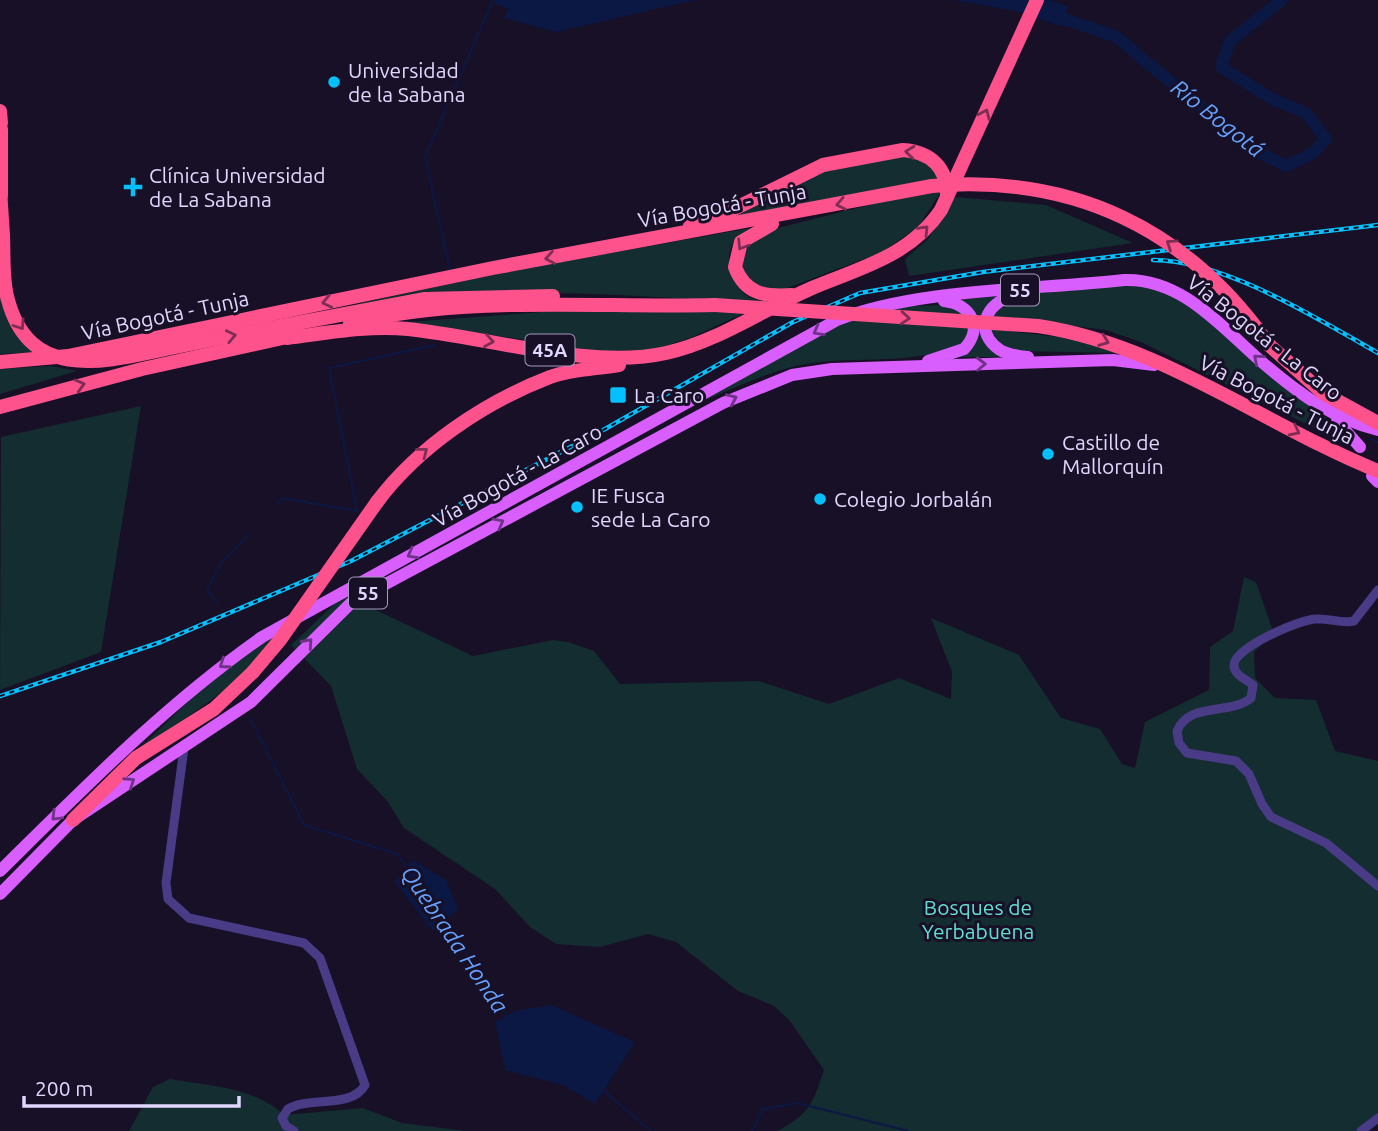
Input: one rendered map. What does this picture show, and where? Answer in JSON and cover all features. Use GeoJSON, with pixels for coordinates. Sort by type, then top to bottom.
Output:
{"type":"FeatureCollection","features":[{"type":"Feature","properties":{"kind":"highway","name":"45A"},"geometry":{"type":"LineString","coordinates":[[287,338],[391,328],[594,357],[628,359],[666,353],[694,343],[897,252],[922,234],[947,198],[1037,0]]}},
{"type":"Feature","properties":{"kind":"highway"},"geometry":{"type":"LineString","coordinates":[[0,111],[1,123]]}},
{"type":"Feature","properties":{"kind":"highway"},"geometry":{"type":"LineString","coordinates":[[1,128],[1,191]]}},
{"type":"Feature","properties":{"kind":"highway"},"geometry":{"type":"LineString","coordinates":[[617,245],[707,220],[823,165],[888,152],[915,150],[934,160],[945,177],[947,198]]}},
{"type":"Feature","properties":{"kind":"highway","name":"Vía Bogotá - Tunja"},"geometry":{"type":"LineString","coordinates":[[0,362],[68,356],[480,270],[800,213],[932,186],[1016,186],[1071,197],[1123,216],[1172,244],[1215,280],[1269,345],[1323,393],[1378,423]]}},
{"type":"Feature","properties":{"kind":"highway","name":"55"},"geometry":{"type":"LineString","coordinates":[[1,191],[6,290],[15,319],[35,344],[64,359],[86,363],[401,302],[449,297],[608,297],[715,305]]}},
{"type":"Feature","properties":{"kind":"highway"},"geometry":{"type":"LineString","coordinates":[[799,294],[756,293],[739,278],[735,258],[737,249],[748,235],[800,213]]}},
{"type":"Feature","properties":{"kind":"highway","name":"Vía Bogotá - Tunja"},"geometry":{"type":"LineString","coordinates":[[0,407],[142,369],[375,318],[433,310],[715,305],[1038,326],[1092,336],[1168,368],[1376,476]]}},
{"type":"Feature","properties":{"kind":"highway"},"geometry":{"type":"LineString","coordinates":[[73,820],[136,758],[214,709],[253,672],[280,640],[377,502],[419,454],[522,390],[551,376],[624,365],[666,353]]}},
{"type":"Feature","properties":{"kind":"main road","name":"Vía Bogotá - La Caro"},"geometry":{"type":"LineString","coordinates":[[0,871],[140,734],[212,672],[262,637],[837,320],[878,307],[920,300],[1143,281],[1179,293],[1313,402],[1348,422],[1378,430]]}},
{"type":"Feature","properties":{"kind":"main road"},"geometry":{"type":"LineString","coordinates":[[1056,362],[1003,351],[987,333],[985,318],[995,303],[1003,298],[1079,285]]}},
{"type":"Feature","properties":{"kind":"main road"},"geometry":{"type":"LineString","coordinates":[[911,366],[956,353],[970,343],[973,334],[974,324],[965,308],[948,301],[920,300]]}},
{"type":"Feature","properties":{"kind":"main road","name":"Vía Bogotá - La Caro"},"geometry":{"type":"LineString","coordinates":[[0,894],[73,820],[251,702],[352,602],[697,416],[792,375],[832,369],[1113,360],[1168,368]]}},
{"type":"Feature","properties":{"kind":"main road"},"geometry":{"type":"LineString","coordinates":[[1313,402],[1346,430],[1360,447]]}},
{"type":"Feature","properties":{"kind":"street"},"geometry":{"type":"LineString","coordinates":[[1378,590],[1354,621],[1341,623],[1316,619],[1242,649],[1235,658],[1234,667],[1239,676],[1253,685],[1251,698],[1239,705],[1193,715],[1180,723],[1177,731],[1179,743],[1187,753],[1229,758],[1243,766],[1271,817],[1325,843],[1378,886]]}},
{"type":"Feature","properties":{"kind":"street"},"geometry":{"type":"LineString","coordinates":[[184,748],[166,883],[168,899],[189,918],[304,943],[320,958],[365,1085],[358,1093],[343,1098],[288,1108],[282,1118],[286,1126],[294,1131]]}},
{"type":"Feature","properties":{"kind":"street"},"geometry":{"type":"LineString","coordinates":[[1361,1131],[1378,1118]]}},
{"type":"Feature","properties":{"kind":"green space"},"geometry":{"type":"Polygon","coordinates":[[[906,153],[922,156],[942,181],[712,227],[825,170],[906,153]]]}},
{"type":"Feature","properties":{"kind":"green space"},"geometry":{"type":"Polygon","coordinates":[[[941,192],[918,227],[882,252],[777,292],[756,288],[742,271],[743,248],[758,233],[893,199],[941,192]]]}},
{"type":"Feature","properties":{"kind":"green space"},"geometry":{"type":"Polygon","coordinates":[[[955,197],[1046,205],[1133,243],[909,276],[905,259],[927,240],[955,197]]]}},
{"type":"Feature","properties":{"kind":"green space"},"geometry":{"type":"Polygon","coordinates":[[[756,227],[735,240],[730,250],[730,266],[735,282],[745,294],[756,300],[773,300],[690,338],[659,348],[634,352],[597,351],[408,322],[705,300],[528,293],[440,296],[351,305],[516,270],[756,227]]]}},
{"type":"Feature","properties":{"kind":"green space"},"geometry":{"type":"Polygon","coordinates":[[[0,235],[3,290],[37,352],[0,354],[0,235]]]}},
{"type":"Feature","properties":{"kind":"green space"},"geometry":{"type":"Polygon","coordinates":[[[1126,285],[1148,286],[1183,300],[1345,433],[1359,450],[1141,342],[1106,330],[991,316],[1019,298],[1036,293],[1126,285]]]}},
{"type":"Feature","properties":{"kind":"green space"},"geometry":{"type":"Polygon","coordinates":[[[996,296],[981,317],[1006,357],[955,357],[964,355],[975,312],[960,300],[996,296]]]}},
{"type":"Feature","properties":{"kind":"green space"},"geometry":{"type":"Polygon","coordinates":[[[946,305],[964,311],[970,330],[966,342],[947,350],[908,358],[826,361],[791,367],[689,407],[843,322],[908,306],[946,305]]]}},
{"type":"Feature","properties":{"kind":"green space"},"geometry":{"type":"Polygon","coordinates":[[[990,329],[1075,339],[1118,353],[1015,351],[1001,346],[990,329]]]}},
{"type":"Feature","properties":{"kind":"green space"},"geometry":{"type":"Polygon","coordinates":[[[51,366],[77,371],[0,394],[0,369],[51,366]]]}},
{"type":"Feature","properties":{"kind":"green space"},"geometry":{"type":"Polygon","coordinates":[[[141,406],[101,652],[0,690],[1,437],[141,406]]]}},
{"type":"Feature","properties":{"kind":"green space","name":"Bosques de Yerbabuena"},"geometry":{"type":"Polygon","coordinates":[[[1244,577],[1256,582],[1274,634],[1254,652],[1255,678],[1275,698],[1316,700],[1335,751],[1378,761],[1378,1116],[1357,1131],[777,1131],[796,1119],[808,1107],[824,1070],[790,1021],[774,1006],[738,991],[676,942],[648,934],[600,947],[556,944],[530,927],[495,889],[404,828],[388,802],[357,769],[331,686],[291,645],[344,595],[473,656],[553,640],[568,642],[594,651],[620,684],[759,681],[829,704],[899,678],[951,699],[952,672],[931,618],[1019,655],[1061,718],[1100,729],[1122,764],[1135,768],[1145,722],[1209,690],[1210,647],[1233,631],[1244,577]]]}},
{"type":"Feature","properties":{"kind":"green space"},"geometry":{"type":"Polygon","coordinates":[[[276,633],[262,653],[230,685],[138,750],[220,671],[276,633]]]}},
{"type":"Feature","properties":{"kind":"green space"},"geometry":{"type":"Polygon","coordinates":[[[170,1079],[245,1093],[284,1115],[363,1108],[402,1123],[466,1131],[129,1131],[153,1087],[170,1079]]]}},
{"type":"Feature","properties":{"kind":"water"},"geometry":{"type":"Polygon","coordinates":[[[513,0],[695,0],[556,32],[504,18],[513,0]]]}},
{"type":"Feature","properties":{"kind":"water"},"geometry":{"type":"Polygon","coordinates":[[[953,0],[1049,0],[1068,6],[1063,27],[1016,11],[953,0]]]}},
{"type":"Feature","properties":{"kind":"water"},"geometry":{"type":"Polygon","coordinates":[[[413,860],[446,880],[458,909],[433,931],[394,881],[413,860]]]}},
{"type":"Feature","properties":{"kind":"water"},"geometry":{"type":"Polygon","coordinates":[[[551,1005],[635,1042],[595,1104],[563,1085],[505,1070],[495,1022],[515,1011],[551,1005]]]}},
{"type":"Feature","properties":{"kind":"waterway","name":"Quebrada Honda"},"geometry":{"type":"LineString","coordinates":[[450,270],[425,157],[493,0]]}},
{"type":"Feature","properties":{"kind":"waterway","name":"Río Bogotá"},"geometry":{"type":"LineString","coordinates":[[501,0],[528,8]]}},
{"type":"Feature","properties":{"kind":"waterway","name":"Río Bogotá"},"geometry":{"type":"LineString","coordinates":[[1023,0],[1061,18],[1115,36],[1252,149],[1286,166],[1313,153],[1326,139],[1306,113],[1272,99],[1221,67],[1230,41],[1282,0]]}},
{"type":"Feature","properties":{"kind":"waterway","name":"Quebrada Honda"},"geometry":{"type":"LineString","coordinates":[[277,504],[282,498],[357,511],[329,368],[435,345]]}},
{"type":"Feature","properties":{"kind":"waterway"},"geometry":{"type":"LineString","coordinates":[[1371,439],[1378,442]]}},
{"type":"Feature","properties":{"kind":"waterway","name":"Quebrada Honda"},"geometry":{"type":"LineString","coordinates":[[217,602],[207,590],[222,562],[249,534]]}},
{"type":"Feature","properties":{"kind":"waterway","name":"Quebrada Honda"},"geometry":{"type":"LineString","coordinates":[[250,718],[304,825],[397,854],[406,866]]}},
{"type":"Feature","properties":{"kind":"waterway","name":"Quebrada Honda"},"geometry":{"type":"LineString","coordinates":[[445,919],[508,1017]]}},
{"type":"Feature","properties":{"kind":"waterway","name":"Quebrada Honda"},"geometry":{"type":"LineString","coordinates":[[604,1091],[651,1131]]}},
{"type":"Feature","properties":{"kind":"waterway","name":"Quebrada Honda"},"geometry":{"type":"LineString","coordinates":[[752,1131],[763,1109],[797,1103],[908,1131]]}},
{"type":"Feature","properties":{"kind":"railway"},"geometry":{"type":"LineString","coordinates":[[0,696],[161,642],[351,561],[605,429],[793,322],[860,293],[983,272],[1378,225]]}},
{"type":"Feature","properties":{"kind":"railway"},"geometry":{"type":"LineString","coordinates":[[1153,260],[1181,263],[1239,280],[1298,308],[1378,353]]}},
{"type":"Feature","properties":{"kind":"place","name":"Universidad de la Sabana"},"geometry":{"type":"Point","coordinates":[334,82]}},
{"type":"Feature","properties":{"kind":"place","name":"Clínica Universidad de La Sabana"},"geometry":{"type":"Point","coordinates":[133,187]}},
{"type":"Feature","properties":{"kind":"place","name":"La Caro"},"geometry":{"type":"Point","coordinates":[618,395]}},
{"type":"Feature","properties":{"kind":"place","name":"Castillo de Mallorquín"},"geometry":{"type":"Point","coordinates":[1048,454]}},
{"type":"Feature","properties":{"kind":"place","name":"Colegio Jorbalán"},"geometry":{"type":"Point","coordinates":[820,499]}},
{"type":"Feature","properties":{"kind":"place","name":"IE Fusca sede La Caro"},"geometry":{"type":"Point","coordinates":[577,507]}}]}
